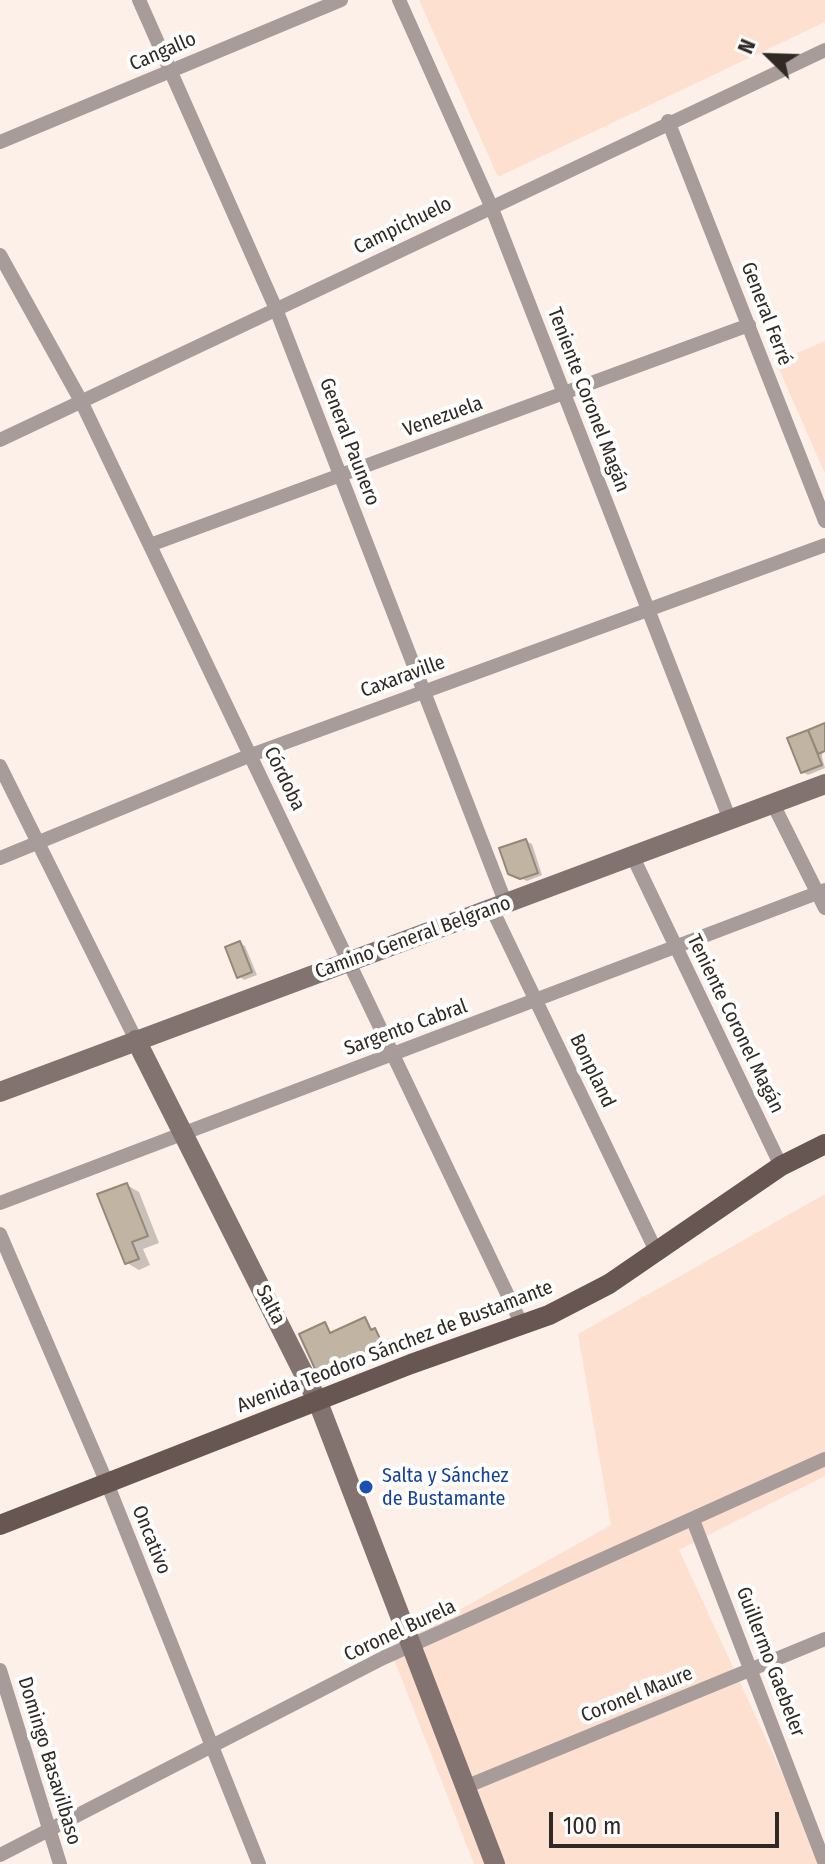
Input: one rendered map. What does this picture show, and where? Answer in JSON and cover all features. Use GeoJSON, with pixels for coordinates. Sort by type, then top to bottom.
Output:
{"type":"FeatureCollection","features":[{"type":"Feature","properties":{"kind":"main road","name":"Avenida Teodoro Sánchez de Bustamante"},"geometry":{"type":"LineString","coordinates":[[0,1525],[522,1325],[584,1297],[781,1166],[825,1144]]}},
{"type":"Feature","properties":{"kind":"street","name":"General Paunero"},"geometry":{"type":"LineString","coordinates":[[139,0],[276,309],[425,690],[499,907]]}},
{"type":"Feature","properties":{"kind":"street","name":"Cangallo"},"geometry":{"type":"LineString","coordinates":[[0,142],[341,0]]}},
{"type":"Feature","properties":{"kind":"street","name":"Teniente Coronel Magán"},"geometry":{"type":"LineString","coordinates":[[399,0],[491,206],[730,820]]}},
{"type":"Feature","properties":{"kind":"street","name":"Campichuelo"},"geometry":{"type":"LineString","coordinates":[[0,440],[668,121],[825,50]]}},
{"type":"Feature","properties":{"kind":"street","name":"General Ferré"},"geometry":{"type":"LineString","coordinates":[[668,121],[825,521]]}},
{"type":"Feature","properties":{"kind":"street","name":"Córdoba"},"geometry":{"type":"LineString","coordinates":[[0,255],[81,401],[522,1325]]}},
{"type":"Feature","properties":{"kind":"street","name":"Venezuela"},"geometry":{"type":"LineString","coordinates":[[150,545],[749,325]]}},
{"type":"Feature","properties":{"kind":"street","name":"Caxaraville"},"geometry":{"type":"LineString","coordinates":[[0,858],[251,755],[648,607],[825,545]]}},
{"type":"Feature","properties":{"kind":"street","name":"Salta"},"geometry":{"type":"LineString","coordinates":[[0,766],[318,1402],[495,1864]]}},
{"type":"Feature","properties":{"kind":"street","name":"Camino General Belgrano"},"geometry":{"type":"LineString","coordinates":[[0,1092],[825,784]]}},
{"type":"Feature","properties":{"kind":"street"},"geometry":{"type":"LineString","coordinates":[[773,804],[821,892],[825,908]]}},
{"type":"Feature","properties":{"kind":"street","name":"Teniente Coronel Magán"},"geometry":{"type":"LineString","coordinates":[[632,855],[781,1166]]}},
{"type":"Feature","properties":{"kind":"street","name":"Sargento Cabral"},"geometry":{"type":"LineString","coordinates":[[0,1203],[821,892]]}},
{"type":"Feature","properties":{"kind":"street","name":"Bonpland"},"geometry":{"type":"LineString","coordinates":[[499,907],[536,1002],[656,1251]]}},
{"type":"Feature","properties":{"kind":"street","name":"Oncativo"},"geometry":{"type":"LineString","coordinates":[[0,1234],[107,1483],[259,1864]]}},
{"type":"Feature","properties":{"kind":"street","name":"Coronel Burela"},"geometry":{"type":"LineString","coordinates":[[0,1855],[412,1646],[825,1459]]}},
{"type":"Feature","properties":{"kind":"street","name":"Guillermo Gaebeler"},"geometry":{"type":"LineString","coordinates":[[693,1520],[825,1864]]}},
{"type":"Feature","properties":{"kind":"street","name":"Coronel Maure"},"geometry":{"type":"LineString","coordinates":[[465,1787],[825,1639]]}},
{"type":"Feature","properties":{"kind":"street","name":"Domingo Basavilbaso"},"geometry":{"type":"LineString","coordinates":[[0,1670],[60,1864]]}},
{"type":"Feature","properties":{"kind":"shaded area"},"geometry":{"type":"Polygon","coordinates":[[[419,0],[825,0],[825,22],[498,177],[419,0]]]}},
{"type":"Feature","properties":{"kind":"shaded area"},"geometry":{"type":"Polygon","coordinates":[[[825,341],[825,474],[776,362],[825,341]]]}},
{"type":"Feature","properties":{"kind":"shaded area"},"geometry":{"type":"Polygon","coordinates":[[[825,1194],[825,1476],[679,1550],[824,1864],[474,1864],[390,1649],[611,1525],[578,1334],[825,1194]]]}},
{"type":"Feature","properties":{"kind":"building"},"geometry":{"type":"Polygon","coordinates":[[[825,723],[825,751],[818,754],[808,730],[825,723]]]}},
{"type":"Feature","properties":{"kind":"building"},"geometry":{"type":"Polygon","coordinates":[[[808,730],[822,765],[801,773],[787,738],[808,730]]]}},
{"type":"Feature","properties":{"kind":"building"},"geometry":{"type":"Polygon","coordinates":[[[526,839],[538,873],[520,879],[508,874],[499,848],[526,839]]]}},
{"type":"Feature","properties":{"kind":"building"},"geometry":{"type":"Polygon","coordinates":[[[240,941],[252,972],[237,978],[225,947],[240,941]]]}},
{"type":"Feature","properties":{"kind":"building"},"geometry":{"type":"Polygon","coordinates":[[[127,1183],[148,1236],[132,1242],[139,1259],[125,1264],[97,1194],[127,1183]]]}},
{"type":"Feature","properties":{"kind":"building"},"geometry":{"type":"Polygon","coordinates":[[[365,1317],[371,1330],[375,1328],[386,1352],[321,1382],[299,1334],[325,1322],[330,1333],[365,1317]]]}},
{"type":"Feature","properties":{"kind":"place","name":"Salta y Sánchez de Bustamante"},"geometry":{"type":"Point","coordinates":[366,1487]}}]}
